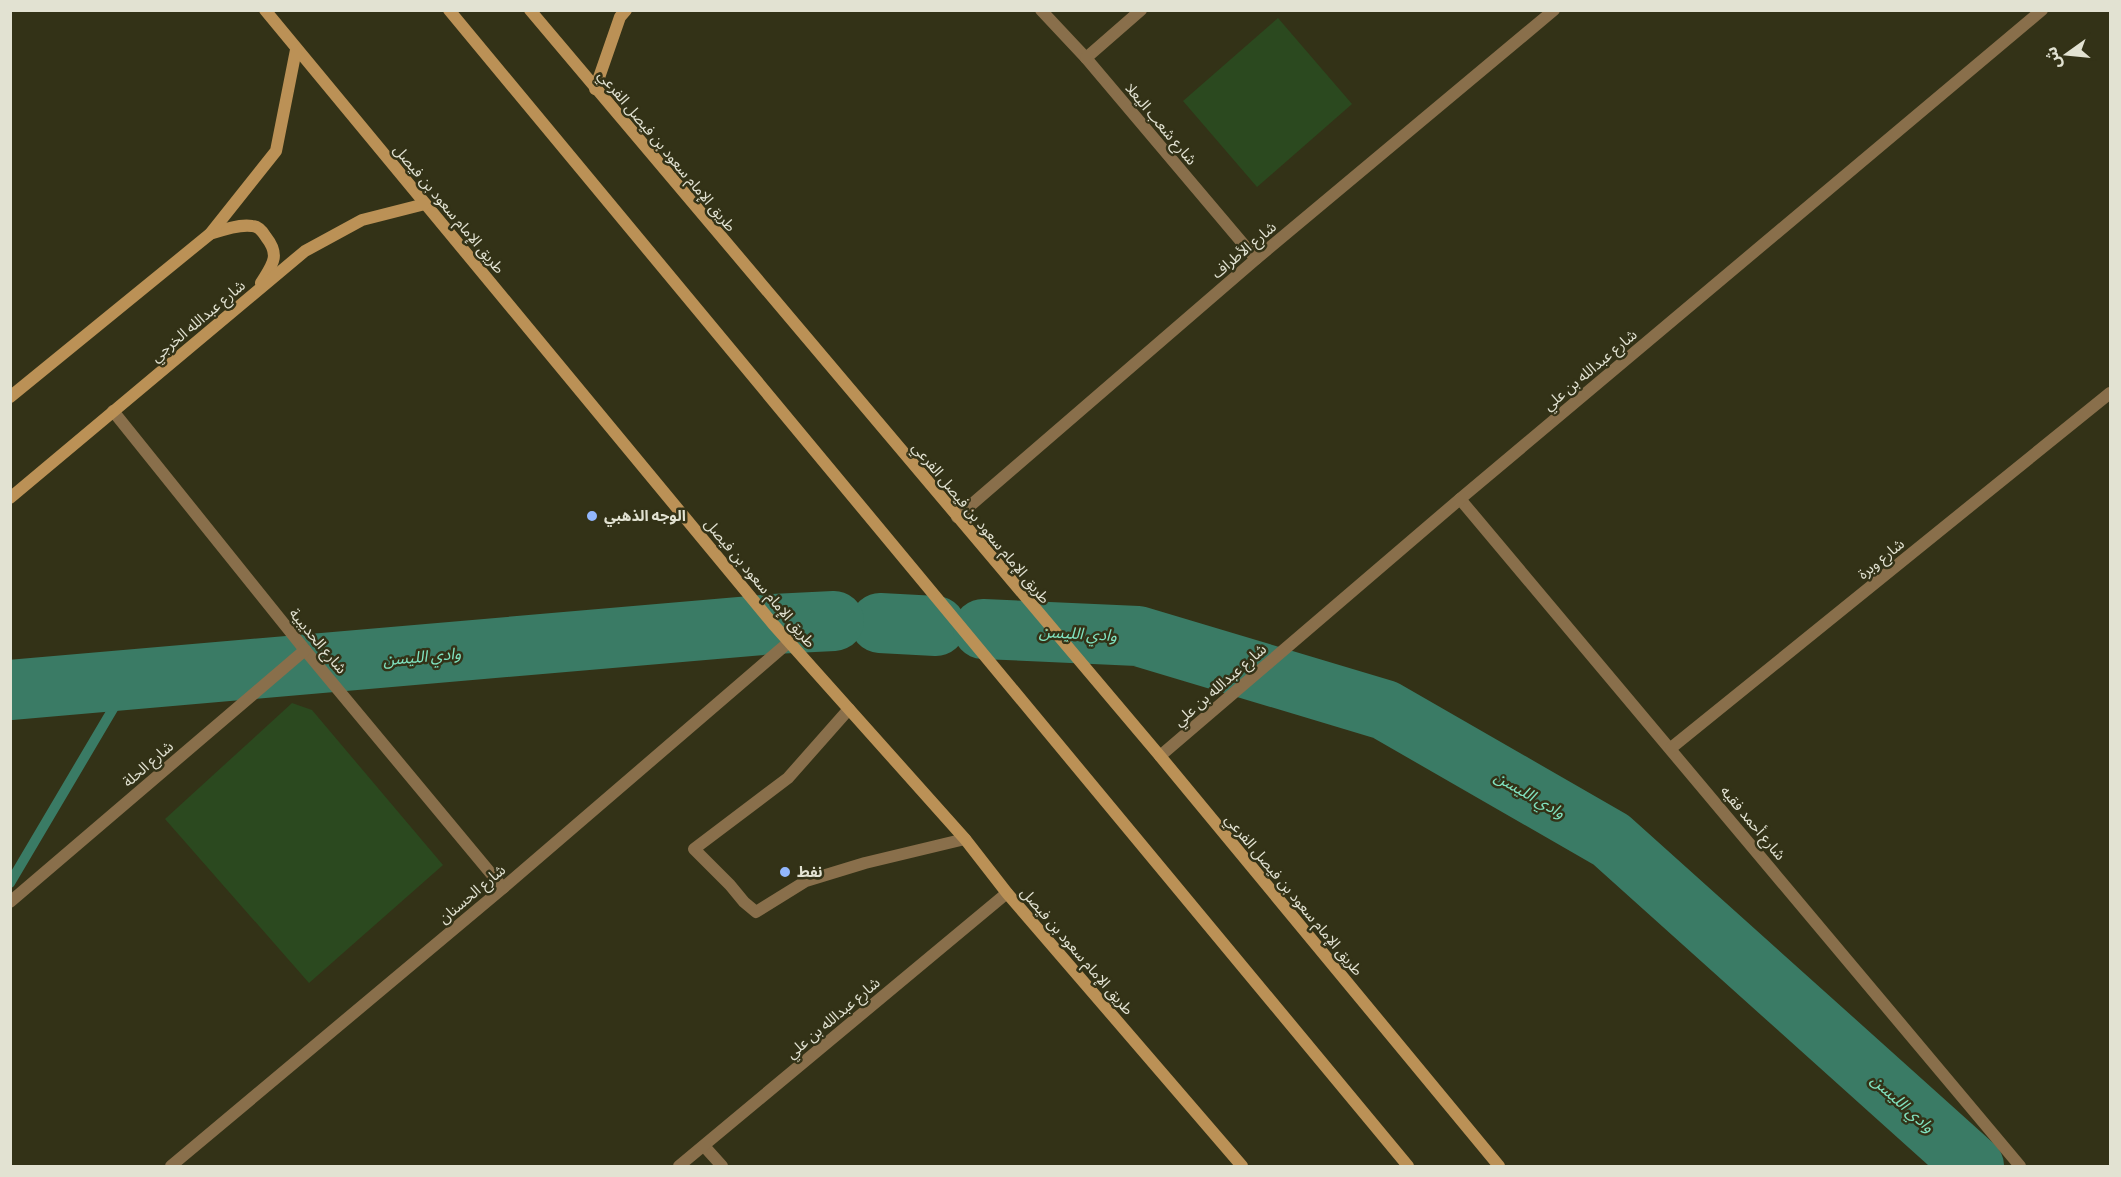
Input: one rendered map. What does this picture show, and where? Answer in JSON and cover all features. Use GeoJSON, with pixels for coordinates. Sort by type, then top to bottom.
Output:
{"type":"FeatureCollection","features":[{"type":"Feature","properties":{"kind":"main road","name":"طريق الإمام سعود بن فيصل"},"geometry":{"type":"LineString","coordinates":[[265,10],[789,642],[965,839],[1007,893],[1242,1167]]}},
{"type":"Feature","properties":{"kind":"main road"},"geometry":{"type":"LineString","coordinates":[[449,10],[1408,1167]]}},
{"type":"Feature","properties":{"kind":"main road","name":"طريق الإمام سعود بن فيصل الفرعي"},"geometry":{"type":"LineString","coordinates":[[530,10],[1160,756],[1498,1167]]}},
{"type":"Feature","properties":{"kind":"main road"},"geometry":{"type":"LineString","coordinates":[[595,89],[620,17],[626,10]]}},
{"type":"Feature","properties":{"kind":"main road"},"geometry":{"type":"LineString","coordinates":[[10,397],[210,234],[276,151],[296,50]]}},
{"type":"Feature","properties":{"kind":"main road","name":"شارع عبدالله الخرجي"},"geometry":{"type":"LineString","coordinates":[[10,498],[305,251],[362,220],[425,204]]}},
{"type":"Feature","properties":{"kind":"main road"},"geometry":{"type":"LineString","coordinates":[[210,234],[255,226],[269,241],[274,249],[275,259],[254,294]]}},
{"type":"Feature","properties":{"kind":"street","name":"شارع شعب اليعلا"},"geometry":{"type":"LineString","coordinates":[[1041,10],[1086,58],[1256,259]]}},
{"type":"Feature","properties":{"kind":"street"},"geometry":{"type":"LineString","coordinates":[[1086,58],[1141,10]]}},
{"type":"Feature","properties":{"kind":"street","name":"شارع الأطراف"},"geometry":{"type":"LineString","coordinates":[[957,517],[1256,259],[1554,10]]}},
{"type":"Feature","properties":{"kind":"street","name":"شارع عبدالله بن علي"},"geometry":{"type":"LineString","coordinates":[[1160,756],[1460,499],[2042,10]]}},
{"type":"Feature","properties":{"kind":"street","name":"شارع وبرة"},"geometry":{"type":"LineString","coordinates":[[1671,748],[2110,393]]}},
{"type":"Feature","properties":{"kind":"street","name":"شارع الحديبية"},"geometry":{"type":"LineString","coordinates":[[113,411],[305,650],[504,888]]}},
{"type":"Feature","properties":{"kind":"street","name":"شارع أحمد فقيه"},"geometry":{"type":"LineString","coordinates":[[1460,499],[2020,1167]]}},
{"type":"Feature","properties":{"kind":"street","name":"شارع الحسنان"},"geometry":{"type":"LineString","coordinates":[[171,1167],[504,888],[789,642]]}},
{"type":"Feature","properties":{"kind":"street","name":"شارع الحلة"},"geometry":{"type":"LineString","coordinates":[[10,902],[305,650]]}},
{"type":"Feature","properties":{"kind":"street"},"geometry":{"type":"LineString","coordinates":[[849,710],[788,778],[694,849],[756,912],[806,880],[965,839]]}},
{"type":"Feature","properties":{"kind":"street","name":"شارع عبدالله بن علي"},"geometry":{"type":"LineString","coordinates":[[679,1167],[1007,893]]}},
{"type":"Feature","properties":{"kind":"street"},"geometry":{"type":"LineString","coordinates":[[704,1146],[722,1167]]}},
{"type":"Feature","properties":{"kind":"building"},"geometry":{"type":"Polygon","coordinates":[[[1278,18],[1352,104],[1257,187],[1183,101],[1278,18]]]}},
{"type":"Feature","properties":{"kind":"building"},"geometry":{"type":"Polygon","coordinates":[[[292,703],[312,710],[443,865],[309,983],[165,819],[292,703]]]}},
{"type":"Feature","properties":{"kind":"waterway","name":"وادي الليسن"},"geometry":{"type":"LineString","coordinates":[[10,690],[773,624],[834,621]]}},
{"type":"Feature","properties":{"kind":"waterway","name":"وادي الليسن"},"geometry":{"type":"LineString","coordinates":[[880,623],[936,626]]}},
{"type":"Feature","properties":{"kind":"waterway","name":"وادي الليسن"},"geometry":{"type":"LineString","coordinates":[[983,629],[1138,636],[1385,710],[1611,840],[1974,1166]]}},
{"type":"Feature","properties":{"kind":"waterway"},"geometry":{"type":"LineString","coordinates":[[10,883],[130,680]]}},
{"type":"Feature","properties":{"kind":"place","name":"الوجه الذهبي"},"geometry":{"type":"Point","coordinates":[592,516]}},
{"type":"Feature","properties":{"kind":"place","name":"نفط"},"geometry":{"type":"Point","coordinates":[785,872]}}]}
